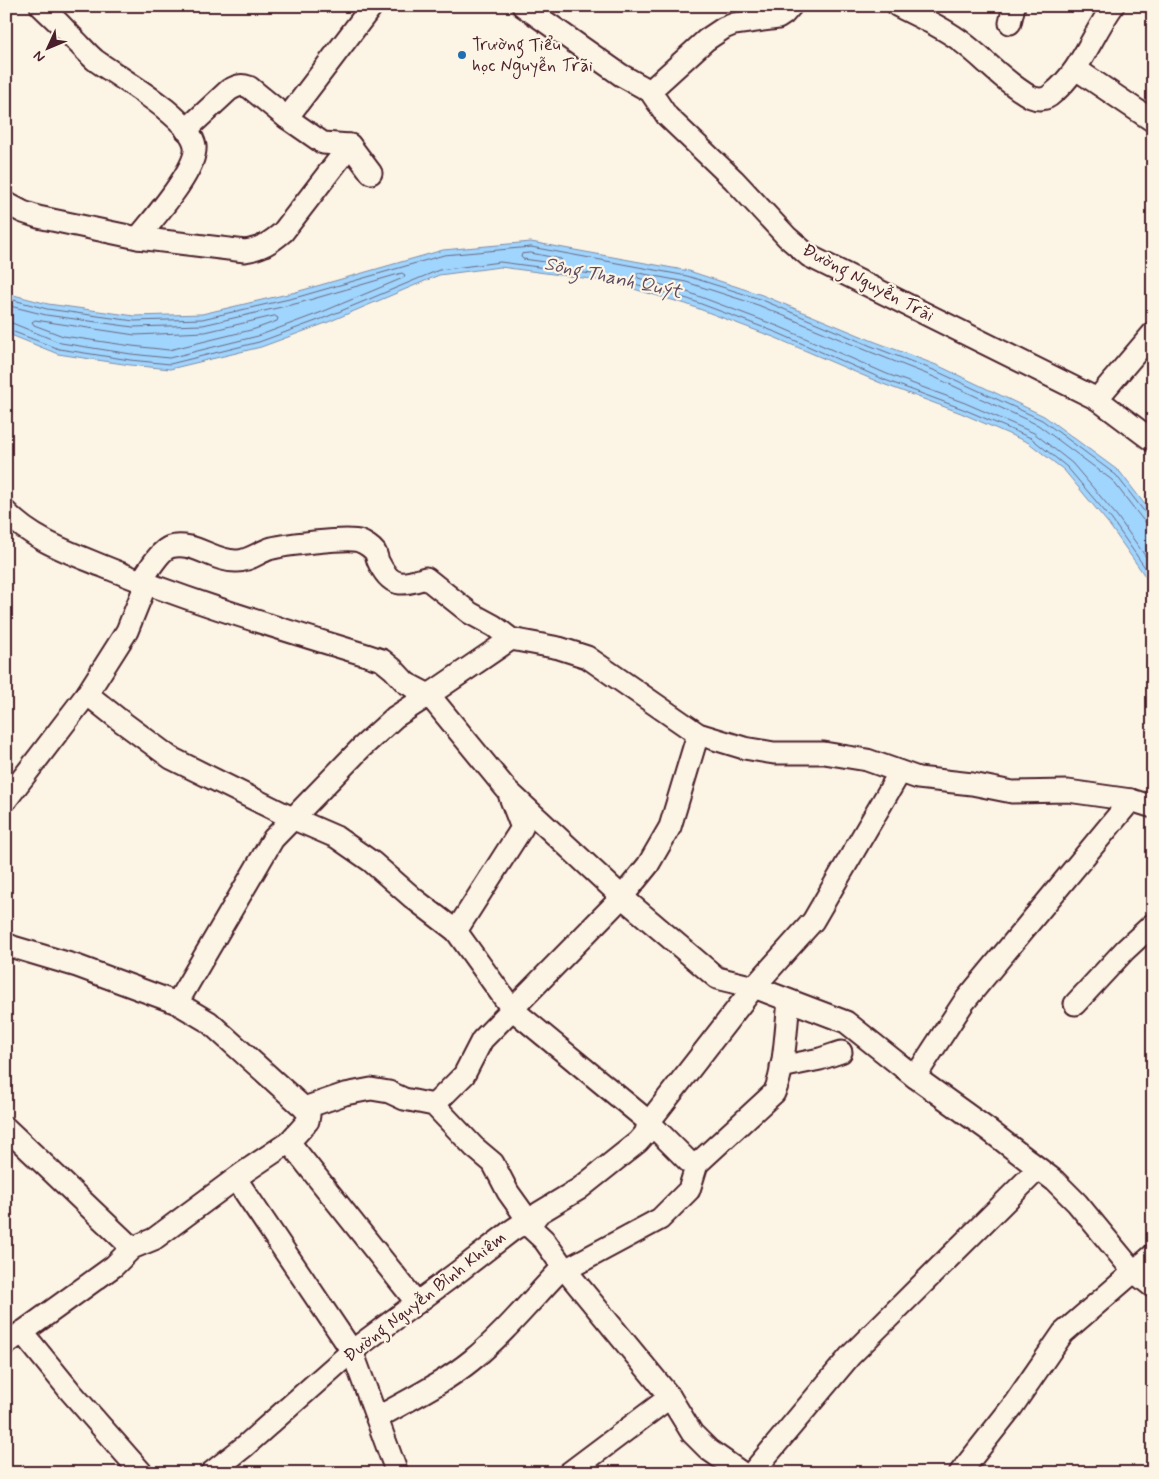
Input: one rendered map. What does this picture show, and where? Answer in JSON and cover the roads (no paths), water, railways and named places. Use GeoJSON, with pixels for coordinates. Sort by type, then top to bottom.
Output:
{"type":"FeatureCollection","features":[{"type":"Feature","properties":{"kind":"street"},"geometry":{"type":"LineString","coordinates":[[41,6],[94,58],[159,104],[181,123],[192,136],[195,146],[193,160],[176,190],[138,238]]}},
{"type":"Feature","properties":{"kind":"street"},"geometry":{"type":"LineString","coordinates":[[287,118],[372,6]]}},
{"type":"Feature","properties":{"kind":"street","name":"Đường Nguyễn Trãi"},"geometry":{"type":"LineString","coordinates":[[523,6],[621,75],[650,91],[667,116],[734,180],[787,237],[808,256],[1097,399],[1153,441]]}},
{"type":"Feature","properties":{"kind":"street"},"geometry":{"type":"LineString","coordinates":[[650,91],[715,33],[734,24],[778,18],[791,6]]}},
{"type":"Feature","properties":{"kind":"street"},"geometry":{"type":"LineString","coordinates":[[898,6],[961,41],[995,71],[1031,97],[1038,99],[1052,95],[1076,69],[1112,7]]}},
{"type":"Feature","properties":{"kind":"street"},"geometry":{"type":"LineString","coordinates":[[1076,69],[1153,121]]}},
{"type":"Feature","properties":{"kind":"street"},"geometry":{"type":"LineString","coordinates":[[186,130],[229,90],[238,85],[243,85],[249,87],[322,143],[350,145],[371,173]]}},
{"type":"Feature","properties":{"kind":"street"},"geometry":{"type":"LineString","coordinates":[[6,203],[38,217],[138,238],[245,251],[258,249],[283,232],[350,145]]}},
{"type":"Feature","properties":{"kind":"street"},"geometry":{"type":"LineString","coordinates":[[1097,399],[1153,333]]}},
{"type":"Feature","properties":{"kind":"street"},"geometry":{"type":"LineString","coordinates":[[6,512],[13,519],[54,546],[144,582],[266,624],[382,660],[393,668],[406,683],[429,695],[506,790],[622,897],[718,978],[754,987],[846,1022],[915,1078],[990,1131],[1055,1182],[1077,1203],[1133,1271],[1153,1287]]}},
{"type":"Feature","properties":{"kind":"street"},"geometry":{"type":"LineString","coordinates":[[6,800],[87,694],[128,631],[144,582],[163,552],[180,546],[236,561],[243,560],[270,548],[333,540],[358,540],[375,552],[379,563],[392,580],[399,583],[426,578],[470,613],[511,638],[559,648],[587,657],[698,734],[744,748],[774,753],[824,753],[867,760],[918,778],[972,784],[1012,792],[1068,791],[1131,800],[1153,807]]}},
{"type":"Feature","properties":{"kind":"street"},"geometry":{"type":"LineString","coordinates":[[177,1003],[273,839],[292,818],[361,748],[395,718],[511,638]]}},
{"type":"Feature","properties":{"kind":"street"},"geometry":{"type":"LineString","coordinates":[[87,694],[170,758],[292,818],[336,837],[372,862],[456,931],[512,1009],[649,1122],[689,1163],[697,1164]]}},
{"type":"Feature","properties":{"kind":"street"},"geometry":{"type":"LineString","coordinates":[[434,1105],[464,1075],[482,1040],[622,897],[648,865],[670,827],[698,734]]}},
{"type":"Feature","properties":{"kind":"street"},"geometry":{"type":"LineString","coordinates":[[526,1226],[539,1213],[579,1189],[638,1142],[645,1134],[649,1122],[754,987],[813,921],[900,772]]}},
{"type":"Feature","properties":{"kind":"street"},"geometry":{"type":"LineString","coordinates":[[456,931],[522,828],[506,790]]}},
{"type":"Feature","properties":{"kind":"street"},"geometry":{"type":"LineString","coordinates":[[915,1078],[964,1002],[1131,800]]}},
{"type":"Feature","properties":{"kind":"street"},"geometry":{"type":"LineString","coordinates":[[1075,1004],[1125,950],[1153,924]]}},
{"type":"Feature","properties":{"kind":"street"},"geometry":{"type":"LineString","coordinates":[[6,944],[77,966],[177,1003],[209,1022],[308,1112],[308,1121],[289,1142],[154,1239],[132,1248],[114,1266],[14,1338],[70,1391],[142,1473]]}},
{"type":"Feature","properties":{"kind":"street"},"geometry":{"type":"LineString","coordinates":[[377,1418],[453,1374],[471,1361],[564,1268],[660,1219],[689,1190],[697,1164],[774,1094],[778,1085],[781,1067],[789,1001]]}},
{"type":"Feature","properties":{"kind":"street"},"geometry":{"type":"LineString","coordinates":[[781,1067],[820,1059],[841,1052]]}},
{"type":"Feature","properties":{"kind":"street"},"geometry":{"type":"LineString","coordinates":[[304,1108],[345,1094],[372,1089],[389,1092],[404,1099],[434,1105],[474,1147],[493,1163],[508,1192],[523,1213],[526,1226]]}},
{"type":"Feature","properties":{"kind":"street"},"geometry":{"type":"LineString","coordinates":[[6,1128],[132,1248]]}},
{"type":"Feature","properties":{"kind":"street"},"geometry":{"type":"LineString","coordinates":[[289,1142],[417,1304]]}},
{"type":"Feature","properties":{"kind":"street"},"geometry":{"type":"LineString","coordinates":[[752,1473],[850,1356],[1038,1168]]}},
{"type":"Feature","properties":{"kind":"street"},"geometry":{"type":"LineString","coordinates":[[236,1179],[352,1352],[397,1473]]}},
{"type":"Feature","properties":{"kind":"street","name":"Đường Nguyễn Bỉnh Khiêm"},"geometry":{"type":"LineString","coordinates":[[211,1473],[246,1446],[352,1352],[511,1230],[526,1226],[544,1240],[564,1268],[670,1397],[692,1433],[709,1450],[742,1473]]}},
{"type":"Feature","properties":{"kind":"street"},"geometry":{"type":"LineString","coordinates":[[960,1473],[1012,1407],[1063,1333],[1153,1255]]}},
{"type":"Feature","properties":{"kind":"street"},"geometry":{"type":"LineString","coordinates":[[569,1473],[670,1397]]}},
{"type":"Feature","properties":{"kind":"water","name":"Sông Thanh Quýt"},"geometry":{"type":"Polygon","coordinates":[[[531,242],[689,271],[762,295],[939,366],[1044,416],[1120,472],[1153,515],[1153,590],[1108,523],[1064,470],[1029,443],[961,413],[883,384],[776,338],[686,304],[606,281],[500,267],[439,275],[326,323],[261,347],[170,369],[58,354],[6,333],[6,293],[48,304],[135,316],[202,314],[296,292],[443,250],[531,242]]]}},
{"type":"Feature","properties":{"kind":"place","name":"Trường Tiểu học Nguyễn Trãi"},"geometry":{"type":"Point","coordinates":[462,55]}}]}
